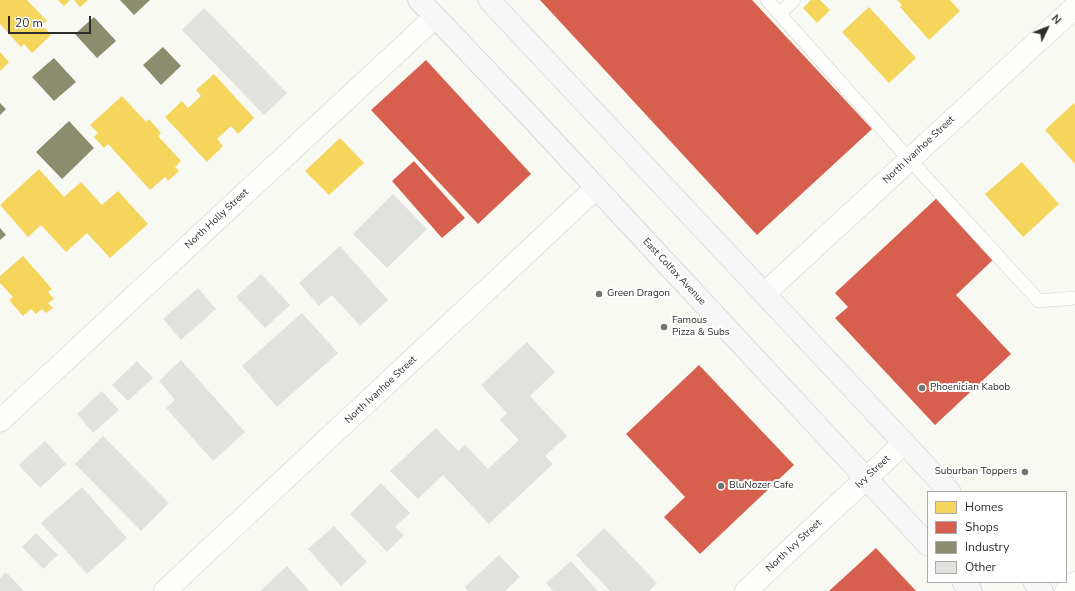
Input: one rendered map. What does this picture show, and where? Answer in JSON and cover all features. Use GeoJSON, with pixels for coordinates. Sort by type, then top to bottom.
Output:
{"type":"FeatureCollection","features":[{"type":"Feature","properties":{"kind":"main road","name":"East Colfax Avenue"},"geometry":{"type":"LineString","coordinates":[[419,0],[927,544]]}},
{"type":"Feature","properties":{"kind":"main road"},"geometry":{"type":"LineString","coordinates":[[489,0],[949,491]]}},
{"type":"Feature","properties":{"kind":"main road"},"geometry":{"type":"LineString","coordinates":[[964,583],[971,591]]}},
{"type":"Feature","properties":{"kind":"main road"},"geometry":{"type":"LineString","coordinates":[[1035,583],[1042,591]]}},
{"type":"Feature","properties":{"kind":"street","name":"North Ivanhoe Street"},"geometry":{"type":"LineString","coordinates":[[765,294],[909,159],[1075,7]]}},
{"type":"Feature","properties":{"kind":"street","name":"North Holly Street"},"geometry":{"type":"LineString","coordinates":[[0,421],[435,17]]}},
{"type":"Feature","properties":{"kind":"street","name":"North Ivanhoe Street"},"geometry":{"type":"LineString","coordinates":[[166,591],[596,188]]}},
{"type":"Feature","properties":{"kind":"street","name":"Ivy Street"},"geometry":{"type":"LineString","coordinates":[[842,502],[904,443]]}},
{"type":"Feature","properties":{"kind":"street","name":"North Ivy Street"},"geometry":{"type":"LineString","coordinates":[[746,591],[842,502]]}},
{"type":"Feature","properties":{"kind":"street"},"geometry":{"type":"LineString","coordinates":[[1066,591],[1075,583]]}},
{"type":"Feature","properties":{"kind":"lane"},"geometry":{"type":"LineString","coordinates":[[767,0],[909,159],[1040,301],[1075,298]]}},
{"type":"Feature","properties":{"kind":"lane"},"geometry":{"type":"LineString","coordinates":[[780,13],[794,0]]}},
{"type":"Feature","properties":{"kind":"building: Homes"},"geometry":{"type":"Polygon","coordinates":[[[0,0],[27,0],[47,21],[42,25],[51,35],[32,53],[24,44],[21,47],[0,24],[0,0]]]}},
{"type":"Feature","properties":{"kind":"building: Homes"},"geometry":{"type":"Polygon","coordinates":[[[58,0],[70,0],[64,6],[58,0]]]}},
{"type":"Feature","properties":{"kind":"building: Homes"},"geometry":{"type":"Polygon","coordinates":[[[74,0],[88,0],[80,7],[74,0]]]}},
{"type":"Feature","properties":{"kind":"building: Homes"},"geometry":{"type":"Polygon","coordinates":[[[811,0],[820,0],[830,10],[817,23],[803,8],[811,0]]]}},
{"type":"Feature","properties":{"kind":"building: Homes"},"geometry":{"type":"Polygon","coordinates":[[[897,0],[950,0],[960,11],[929,40],[900,7],[902,5],[897,0]]]}},
{"type":"Feature","properties":{"kind":"building: Homes"},"geometry":{"type":"Polygon","coordinates":[[[869,7],[916,58],[889,83],[842,32],[869,7]]]}},
{"type":"Feature","properties":{"kind":"building: Homes"},"geometry":{"type":"Polygon","coordinates":[[[0,52],[9,62],[0,71],[0,52]]]}},
{"type":"Feature","properties":{"kind":"building: Homes"},"geometry":{"type":"Polygon","coordinates":[[[214,74],[254,118],[238,134],[231,126],[217,139],[223,146],[207,162],[165,117],[182,101],[188,108],[201,96],[196,90],[214,74]]]}},
{"type":"Feature","properties":{"kind":"building: Homes"},"geometry":{"type":"Polygon","coordinates":[[[122,96],[146,122],[149,119],[161,133],[158,136],[181,161],[175,167],[179,171],[168,181],[165,177],[150,190],[108,144],[104,148],[94,137],[98,133],[90,125],[122,96]]]}},
{"type":"Feature","properties":{"kind":"building: Homes"},"geometry":{"type":"Polygon","coordinates":[[[1074,103],[1075,105],[1075,164],[1045,130],[1074,103]]]}},
{"type":"Feature","properties":{"kind":"building: Homes"},"geometry":{"type":"Polygon","coordinates":[[[340,138],[364,163],[329,195],[305,171],[340,138]]]}},
{"type":"Feature","properties":{"kind":"building: Homes"},"geometry":{"type":"Polygon","coordinates":[[[1022,162],[1059,204],[1023,237],[985,194],[1022,162]]]}},
{"type":"Feature","properties":{"kind":"building: Homes"},"geometry":{"type":"Polygon","coordinates":[[[39,169],[64,197],[81,182],[102,205],[118,191],[148,224],[110,258],[87,233],[66,252],[41,225],[28,237],[0,205],[39,169]]]}},
{"type":"Feature","properties":{"kind":"building: Homes"},"geometry":{"type":"Polygon","coordinates":[[[23,256],[52,289],[48,292],[54,299],[48,303],[53,308],[46,313],[42,309],[36,314],[31,309],[23,316],[9,300],[13,297],[0,283],[0,276],[23,256]]]}},
{"type":"Feature","properties":{"kind":"building: Shops"},"geometry":{"type":"Polygon","coordinates":[[[540,0],[752,0],[872,129],[757,235],[540,0]]]}},
{"type":"Feature","properties":{"kind":"building: Shops"},"geometry":{"type":"Polygon","coordinates":[[[426,60],[531,174],[478,224],[371,110],[426,60]]]}},
{"type":"Feature","properties":{"kind":"building: Shops"},"geometry":{"type":"Polygon","coordinates":[[[414,161],[465,218],[442,238],[392,181],[414,161]]]}},
{"type":"Feature","properties":{"kind":"building: Shops"},"geometry":{"type":"Polygon","coordinates":[[[939,196],[996,257],[956,295],[1011,354],[935,425],[835,318],[848,307],[835,293],[939,196]]]}},
{"type":"Feature","properties":{"kind":"building: Shops"},"geometry":{"type":"Polygon","coordinates":[[[699,365],[794,465],[700,554],[664,517],[685,497],[626,434],[699,365]]]}},
{"type":"Feature","properties":{"kind":"building: Shops"},"geometry":{"type":"Polygon","coordinates":[[[876,548],[916,591],[829,591],[876,548]]]}},
{"type":"Feature","properties":{"kind":"building: Industry"},"geometry":{"type":"Polygon","coordinates":[[[120,0],[150,0],[134,15],[120,0]]]}},
{"type":"Feature","properties":{"kind":"building: Industry"},"geometry":{"type":"Polygon","coordinates":[[[94,17],[116,41],[97,58],[75,34],[94,17]]]}},
{"type":"Feature","properties":{"kind":"building: Industry"},"geometry":{"type":"Polygon","coordinates":[[[163,47],[181,66],[161,85],[143,65],[163,47]]]}},
{"type":"Feature","properties":{"kind":"building: Industry"},"geometry":{"type":"Polygon","coordinates":[[[54,58],[76,82],[54,101],[32,77],[54,58]]]}},
{"type":"Feature","properties":{"kind":"building: Industry"},"geometry":{"type":"Polygon","coordinates":[[[0,103],[6,109],[0,115],[0,103]]]}},
{"type":"Feature","properties":{"kind":"building: Industry"},"geometry":{"type":"Polygon","coordinates":[[[69,121],[94,148],[62,179],[36,152],[69,121]]]}},
{"type":"Feature","properties":{"kind":"building: Industry"},"geometry":{"type":"Polygon","coordinates":[[[0,228],[6,235],[0,240],[0,228]]]}},
{"type":"Feature","properties":{"kind":"building: Other"},"geometry":{"type":"Polygon","coordinates":[[[204,8],[287,93],[264,115],[182,30],[204,8]]]}},
{"type":"Feature","properties":{"kind":"building: Other"},"geometry":{"type":"Polygon","coordinates":[[[393,194],[427,229],[387,268],[353,234],[393,194]]]}},
{"type":"Feature","properties":{"kind":"building: Other"},"geometry":{"type":"Polygon","coordinates":[[[340,246],[388,300],[360,326],[332,295],[319,306],[299,283],[340,246]]]}},
{"type":"Feature","properties":{"kind":"building: Other"},"geometry":{"type":"Polygon","coordinates":[[[261,274],[290,305],[265,328],[236,297],[261,274]]]}},
{"type":"Feature","properties":{"kind":"building: Other"},"geometry":{"type":"Polygon","coordinates":[[[198,288],[216,309],[181,340],[163,319],[198,288]]]}},
{"type":"Feature","properties":{"kind":"building: Other"},"geometry":{"type":"Polygon","coordinates":[[[302,313],[338,353],[277,407],[242,366],[302,313]]]}},
{"type":"Feature","properties":{"kind":"building: Other"},"geometry":{"type":"Polygon","coordinates":[[[527,342],[555,372],[530,396],[567,436],[545,456],[553,464],[489,524],[443,475],[418,499],[390,471],[436,428],[458,451],[465,445],[488,469],[519,440],[500,420],[507,413],[481,385],[527,342]]]}},
{"type":"Feature","properties":{"kind":"building: Other"},"geometry":{"type":"Polygon","coordinates":[[[181,360],[245,432],[213,461],[166,408],[175,400],[159,381],[181,360]]]}},
{"type":"Feature","properties":{"kind":"building: Other"},"geometry":{"type":"Polygon","coordinates":[[[137,361],[153,378],[128,401],[112,385],[137,361]]]}},
{"type":"Feature","properties":{"kind":"building: Other"},"geometry":{"type":"Polygon","coordinates":[[[102,391],[119,410],[93,433],[77,414],[102,391]]]}},
{"type":"Feature","properties":{"kind":"building: Other"},"geometry":{"type":"Polygon","coordinates":[[[103,436],[169,503],[141,531],[75,464],[103,436]]]}},
{"type":"Feature","properties":{"kind":"building: Other"},"geometry":{"type":"Polygon","coordinates":[[[45,441],[66,464],[40,488],[19,465],[45,441]]]}},
{"type":"Feature","properties":{"kind":"building: Other"},"geometry":{"type":"Polygon","coordinates":[[[381,483],[410,513],[395,527],[404,535],[387,552],[350,514],[381,483]]]}},
{"type":"Feature","properties":{"kind":"building: Other"},"geometry":{"type":"Polygon","coordinates":[[[82,487],[127,538],[87,574],[41,523],[82,487]]]}},
{"type":"Feature","properties":{"kind":"building: Other"},"geometry":{"type":"Polygon","coordinates":[[[334,526],[367,562],[341,586],[308,549],[334,526]]]}},
{"type":"Feature","properties":{"kind":"building: Other"},"geometry":{"type":"Polygon","coordinates":[[[604,528],[657,583],[649,591],[610,591],[576,555],[604,528]]]}},
{"type":"Feature","properties":{"kind":"building: Other"},"geometry":{"type":"Polygon","coordinates":[[[36,533],[58,555],[43,569],[22,547],[36,533]]]}},
{"type":"Feature","properties":{"kind":"building: Other"},"geometry":{"type":"Polygon","coordinates":[[[499,555],[520,577],[505,591],[468,591],[465,587],[499,555]]]}},
{"type":"Feature","properties":{"kind":"building: Other"},"geometry":{"type":"Polygon","coordinates":[[[571,561],[598,591],[553,591],[546,583],[571,561]]]}},
{"type":"Feature","properties":{"kind":"building: Other"},"geometry":{"type":"Polygon","coordinates":[[[287,566],[309,591],[260,591],[287,566]]]}},
{"type":"Feature","properties":{"kind":"building: Other"},"geometry":{"type":"Polygon","coordinates":[[[6,572],[24,591],[0,591],[0,578],[6,572]]]}},
{"type":"Feature","properties":{"kind":"place","name":"Green Dragon"},"geometry":{"type":"Point","coordinates":[599,294]}},
{"type":"Feature","properties":{"kind":"place","name":"Famous Pizza & Subs"},"geometry":{"type":"Point","coordinates":[664,327]}},
{"type":"Feature","properties":{"kind":"place","name":"Phoenician Kabob"},"geometry":{"type":"Point","coordinates":[922,388]}},
{"type":"Feature","properties":{"kind":"place","name":"Suburban Toppers"},"geometry":{"type":"Point","coordinates":[1025,472]}},
{"type":"Feature","properties":{"kind":"place","name":"BluNozer Cafe"},"geometry":{"type":"Point","coordinates":[721,486]}}]}
